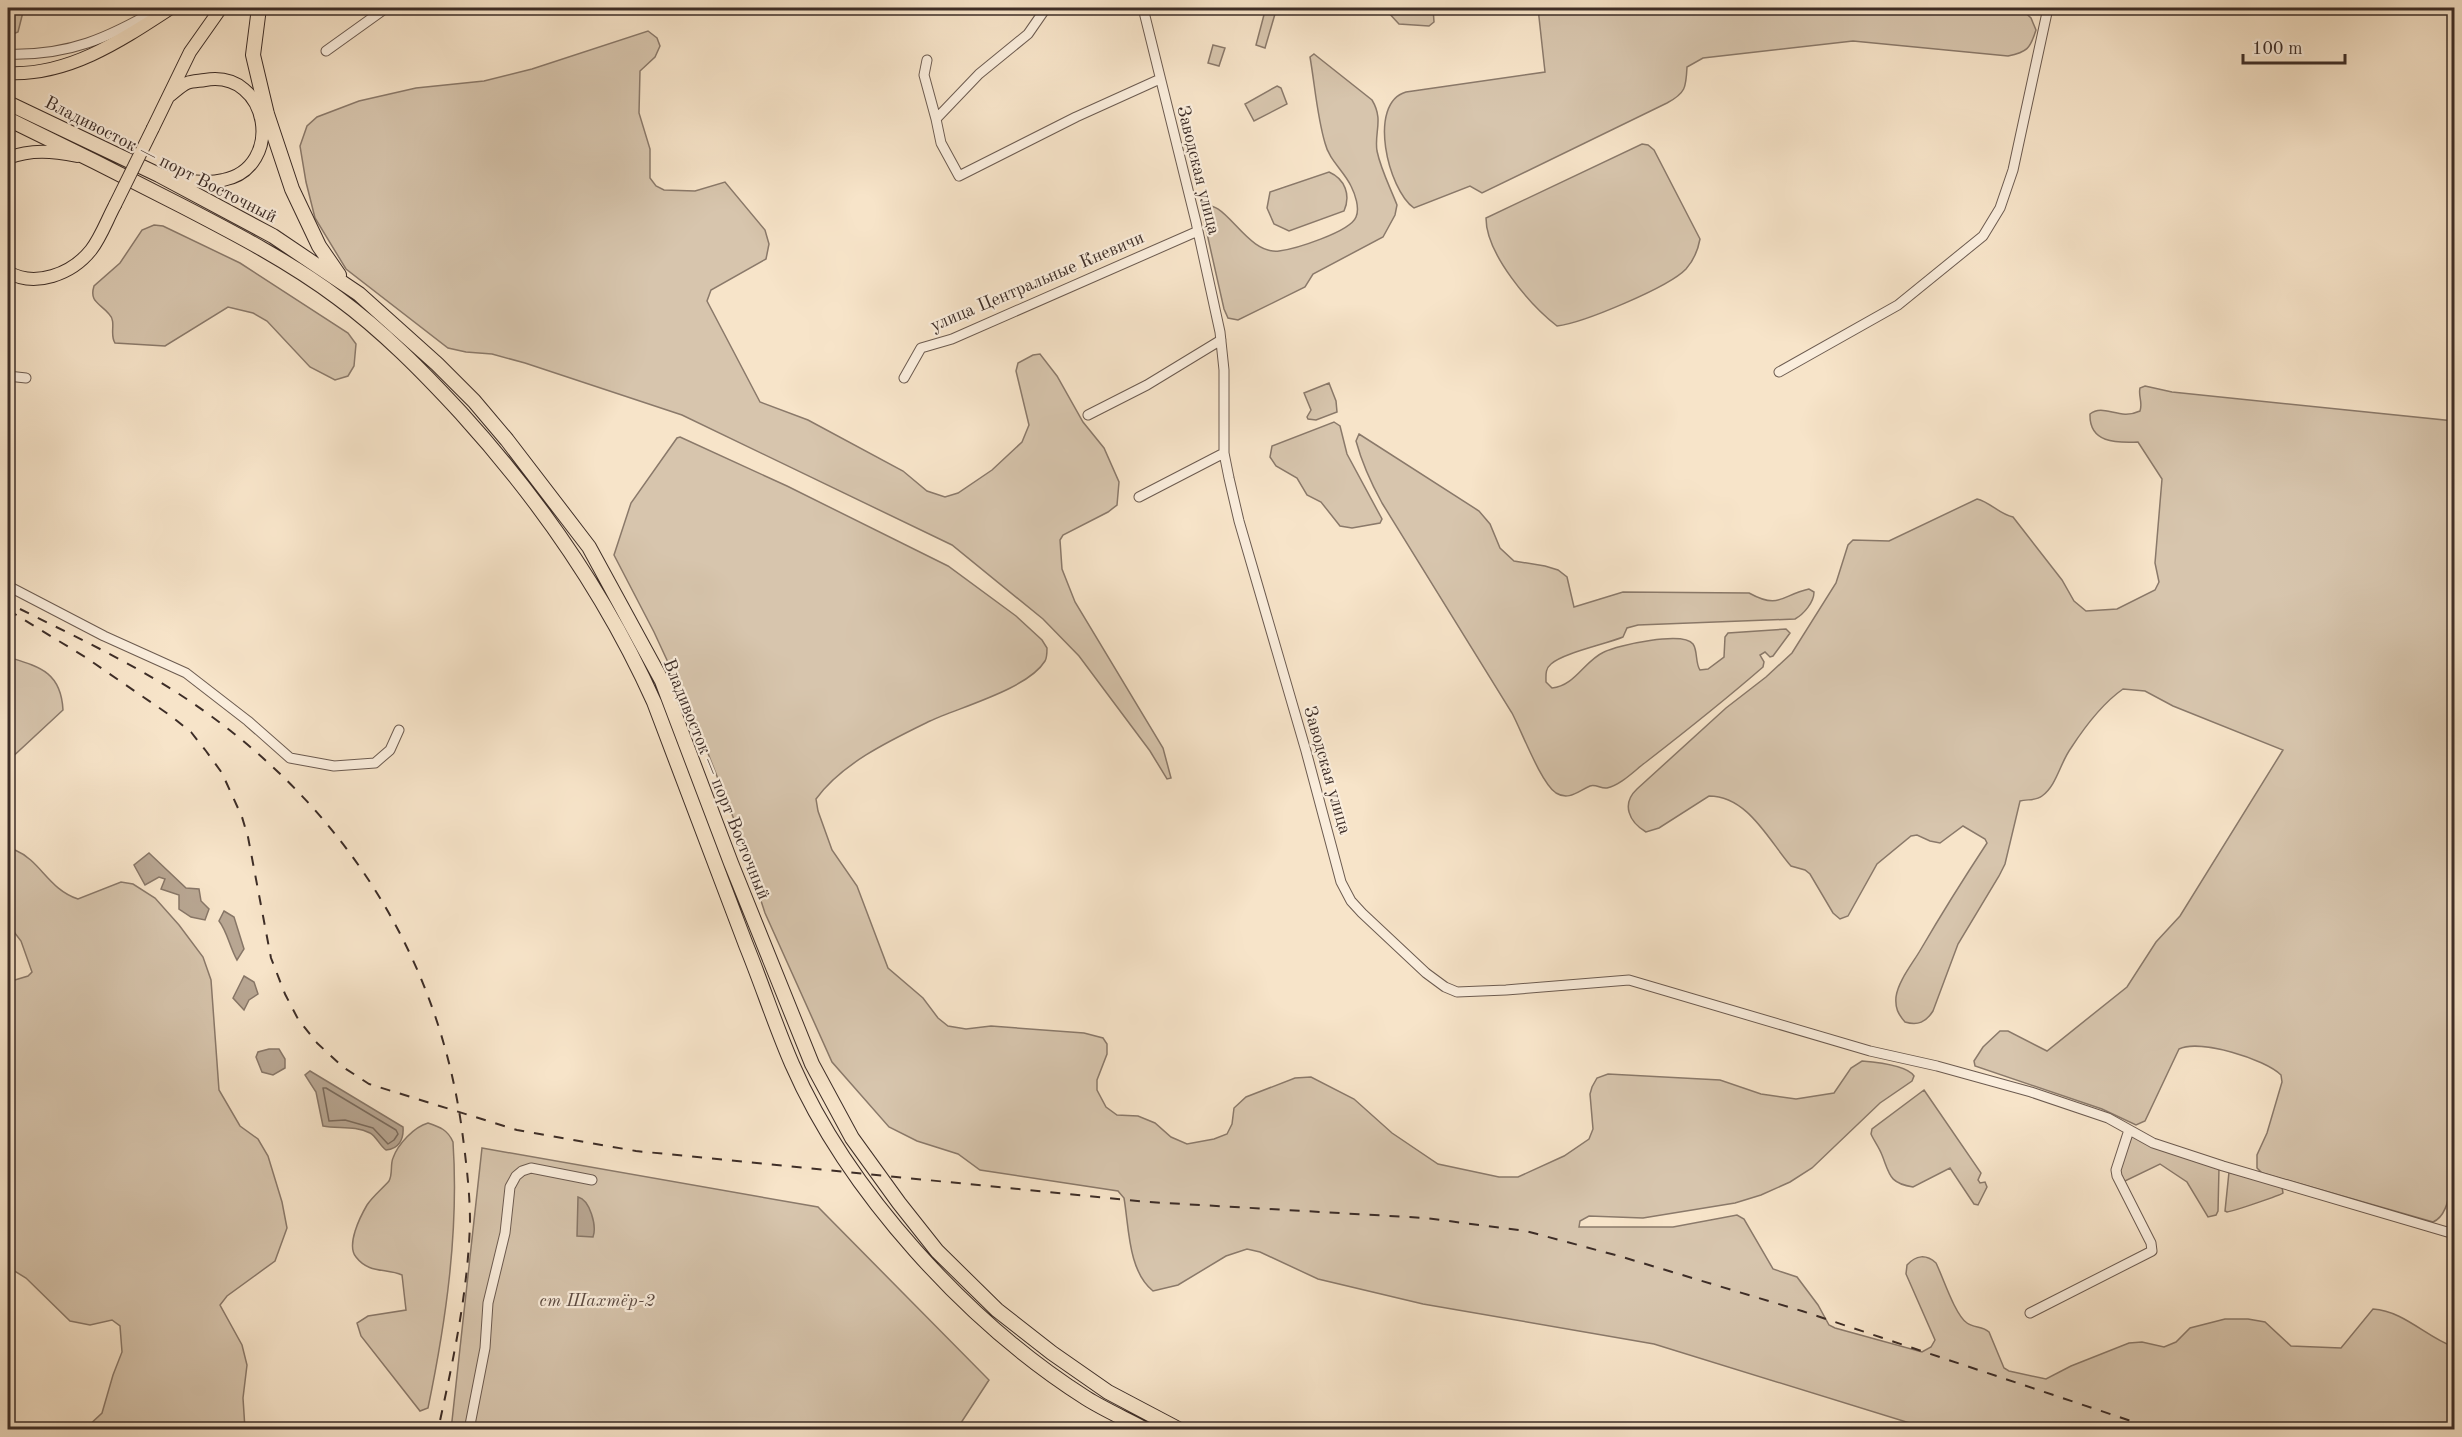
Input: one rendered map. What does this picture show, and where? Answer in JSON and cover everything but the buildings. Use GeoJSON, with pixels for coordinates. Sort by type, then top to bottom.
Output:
{"type":"FeatureCollection","features":[{"type":"Feature","properties":{"kind":"highway"},"geometry":{"type":"LineString","coordinates":[[259,8],[253,55],[267,114],[292,189],[319,246],[344,282]]}},
{"type":"Feature","properties":{"kind":"highway","name":"Владивосток — порт Восточный"},"geometry":{"type":"LineString","coordinates":[[8,103],[159,175],[273,236],[344,282],[425,353],[474,401],[589,547],[662,681],[731,863],[812,1064],[852,1138],[937,1251],[997,1310],[1052,1353],[1108,1392],[1180,1430]]}},
{"type":"Feature","properties":{"kind":"highway","name":"Владивосток — порт Восточный"},"geometry":{"type":"LineString","coordinates":[[8,119],[92,159],[240,236],[339,299],[429,378],[505,462],[574,555],[632,653],[654,702],[793,1065],[831,1137],[888,1218],[920,1256],[979,1315],[1086,1399],[1146,1430]]}},
{"type":"Feature","properties":{"kind":"main road"},"geometry":{"type":"LineString","coordinates":[[8,73],[63,67],[103,50],[171,8]]}},
{"type":"Feature","properties":{"kind":"main road"},"geometry":{"type":"LineString","coordinates":[[8,272],[40,279],[67,270],[90,251],[190,52],[221,8]]}},
{"type":"Feature","properties":{"kind":"main road"},"geometry":{"type":"LineString","coordinates":[[159,175],[206,183],[226,180],[243,173],[253,162],[261,145],[262,125],[259,107],[249,93],[230,81],[210,79],[187,83],[168,97]]}},
{"type":"Feature","properties":{"kind":"main road"},"geometry":{"type":"LineString","coordinates":[[8,158],[21,153],[51,151],[92,159]]}},
{"type":"Feature","properties":{"kind":"street"},"geometry":{"type":"LineString","coordinates":[[8,54],[32,55],[57,52],[99,40],[160,8]]}},
{"type":"Feature","properties":{"kind":"street"},"geometry":{"type":"LineString","coordinates":[[326,51],[386,8]]}},
{"type":"Feature","properties":{"kind":"street"},"geometry":{"type":"LineString","coordinates":[[936,119],[979,74],[1029,34],[1046,8]]}},
{"type":"Feature","properties":{"kind":"street","name":"Заводская улица"},"geometry":{"type":"LineString","coordinates":[[1143,8],[1198,231],[1221,340],[1225,407],[1224,453],[1239,521],[1306,751],[1341,882],[1351,901],[1426,973],[1445,987],[1457,992],[1470,993],[1629,980],[1870,1051],[1938,1066],[2031,1092],[2108,1118],[2129,1130]]}},
{"type":"Feature","properties":{"kind":"street"},"geometry":{"type":"LineString","coordinates":[[1779,372],[1898,305],[1983,236],[2000,208],[2013,170],[2048,8]]}},
{"type":"Feature","properties":{"kind":"street"},"geometry":{"type":"LineString","coordinates":[[927,60],[924,75],[942,143],[959,176],[1086,112],[1160,79]]}},
{"type":"Feature","properties":{"kind":"street","name":"улица Центральные Кневичи"},"geometry":{"type":"LineString","coordinates":[[904,378],[921,348],[952,339],[1198,231]]}},
{"type":"Feature","properties":{"kind":"street"},"geometry":{"type":"LineString","coordinates":[[1088,415],[1147,385],[1221,340]]}},
{"type":"Feature","properties":{"kind":"street"},"geometry":{"type":"LineString","coordinates":[[8,376],[26,378]]}},
{"type":"Feature","properties":{"kind":"street"},"geometry":{"type":"LineString","coordinates":[[1139,497],[1224,453]]}},
{"type":"Feature","properties":{"kind":"street"},"geometry":{"type":"LineString","coordinates":[[8,586],[104,636],[186,673],[248,721],[290,758],[334,766],[375,763],[390,750],[399,730]]}},
{"type":"Feature","properties":{"kind":"street"},"geometry":{"type":"LineString","coordinates":[[2030,1313],[2152,1251],[2151,1243],[2117,1176],[2116,1170],[2129,1130],[2153,1143],[2223,1166],[2454,1234]]}},
{"type":"Feature","properties":{"kind":"street"},"geometry":{"type":"LineString","coordinates":[[470,1430],[485,1348],[488,1303],[505,1233],[510,1187],[516,1176],[531,1168],[591,1180]]}},
{"type":"Feature","properties":{"kind":"green space"},"geometry":{"type":"Polygon","coordinates":[[[8,8],[24,8],[18,32],[8,36],[8,8]]]}},
{"type":"Feature","properties":{"kind":"green space"},"geometry":{"type":"Polygon","coordinates":[[[1390,8],[1433,8],[1434,22],[1429,26],[1399,24],[1386,10],[1390,8]]]}},
{"type":"Feature","properties":{"kind":"green space"},"geometry":{"type":"Polygon","coordinates":[[[1538,8],[2020,8],[2031,18],[2036,30],[2027,49],[2008,56],[1853,41],[1703,58],[1687,67],[1684,89],[1667,103],[1482,193],[1470,186],[1414,208],[1396,184],[1386,147],[1387,112],[1394,99],[1406,92],[1545,72],[1538,8]]]}},
{"type":"Feature","properties":{"kind":"green space"},"geometry":{"type":"Polygon","coordinates":[[[1265,11],[1275,14],[1265,48],[1256,45],[1265,11]]]}},
{"type":"Feature","properties":{"kind":"green space"},"geometry":{"type":"Polygon","coordinates":[[[648,31],[657,38],[660,46],[655,57],[640,71],[639,113],[650,149],[650,178],[656,186],[664,190],[695,191],[725,182],[765,230],[769,244],[766,259],[711,290],[707,301],[760,402],[808,420],[903,471],[927,491],[945,497],[958,493],[992,470],[1022,442],[1029,425],[1016,371],[1018,363],[1040,354],[1057,376],[1083,422],[1104,448],[1119,482],[1117,505],[1063,535],[1060,540],[1062,569],[1075,602],[1163,748],[1171,778],[1167,779],[1150,751],[1079,656],[1043,619],[952,545],[682,415],[525,363],[492,354],[448,348],[346,269],[315,218],[306,182],[300,146],[307,126],[317,117],[359,101],[416,88],[484,81],[532,69],[648,31]]]}},
{"type":"Feature","properties":{"kind":"green space"},"geometry":{"type":"Polygon","coordinates":[[[1213,45],[1225,48],[1219,66],[1208,63],[1213,45]]]}},
{"type":"Feature","properties":{"kind":"green space"},"geometry":{"type":"Polygon","coordinates":[[[1314,54],[1372,100],[1376,107],[1377,151],[1397,205],[1395,215],[1383,237],[1313,274],[1305,287],[1238,320],[1228,318],[1201,207],[1210,206],[1219,209],[1256,244],[1267,250],[1279,251],[1333,234],[1352,223],[1356,217],[1357,205],[1354,193],[1330,155],[1322,133],[1310,57],[1314,54]]]}},
{"type":"Feature","properties":{"kind":"green space"},"geometry":{"type":"Polygon","coordinates":[[[1277,86],[1281,88],[1287,104],[1254,121],[1245,104],[1277,86]]]}},
{"type":"Feature","properties":{"kind":"green space"},"geometry":{"type":"Polygon","coordinates":[[[1642,144],[1654,150],[1700,239],[1695,255],[1686,269],[1645,294],[1586,318],[1557,326],[1511,278],[1493,247],[1486,218],[1642,144]]]}},
{"type":"Feature","properties":{"kind":"green space"},"geometry":{"type":"Polygon","coordinates":[[[1329,172],[1343,183],[1347,193],[1344,211],[1289,231],[1274,224],[1267,208],[1270,192],[1329,172]]]}},
{"type":"Feature","properties":{"kind":"green space"},"geometry":{"type":"Polygon","coordinates":[[[154,225],[163,226],[240,263],[348,333],[356,344],[354,366],[348,376],[335,380],[310,367],[267,321],[253,313],[228,307],[165,346],[115,343],[111,317],[94,299],[94,286],[120,263],[142,230],[154,225]]]}},
{"type":"Feature","properties":{"kind":"green space"},"geometry":{"type":"Polygon","coordinates":[[[1329,383],[1336,401],[1337,412],[1316,420],[1308,419],[1311,410],[1304,393],[1329,383]]]}},
{"type":"Feature","properties":{"kind":"green space"},"geometry":{"type":"Polygon","coordinates":[[[2145,386],[2172,392],[2454,421],[2454,1175],[2448,1202],[2442,1214],[2433,1222],[2262,1173],[2257,1168],[2257,1155],[2267,1133],[2282,1082],[2281,1075],[2273,1069],[2247,1057],[2202,1047],[2179,1049],[2145,1121],[2136,1125],[2102,1109],[1975,1066],[1974,1061],[1983,1047],[2000,1031],[2008,1031],[2047,1051],[2127,987],[2156,942],[2180,916],[2283,750],[2173,706],[2145,691],[2123,689],[2101,709],[2082,732],[2047,791],[2037,799],[2020,801],[2005,864],[1958,944],[1933,1011],[1928,1018],[1918,1023],[1905,1022],[1900,1016],[1896,1004],[1897,991],[1906,972],[1987,843],[1985,839],[1963,826],[1940,843],[1917,835],[1911,836],[1877,864],[1848,916],[1840,919],[1833,913],[1810,874],[1791,866],[1756,822],[1735,803],[1709,796],[1659,828],[1646,832],[1631,818],[1629,801],[1637,789],[1726,708],[1792,653],[1836,583],[1848,545],[1853,540],[1889,541],[1977,499],[2013,517],[2062,580],[2074,601],[2086,611],[2117,609],[2155,590],[2159,582],[2155,563],[2162,479],[2138,442],[2113,441],[2099,436],[2091,424],[2090,414],[2101,410],[2125,414],[2140,411],[2140,388],[2145,386]]]}},
{"type":"Feature","properties":{"kind":"green space"},"geometry":{"type":"Polygon","coordinates":[[[1334,422],[1340,426],[1347,454],[1382,519],[1380,523],[1352,528],[1340,526],[1321,502],[1307,495],[1297,478],[1276,466],[1270,457],[1272,446],[1334,422]]]}},
{"type":"Feature","properties":{"kind":"green space"},"geometry":{"type":"Polygon","coordinates":[[[1359,434],[1479,511],[1490,524],[1500,548],[1514,561],[1545,566],[1558,570],[1567,577],[1574,607],[1623,592],[1749,593],[1774,601],[1809,589],[1814,592],[1812,600],[1805,611],[1795,619],[1638,625],[1627,628],[1623,637],[1575,652],[1551,664],[1547,670],[1546,682],[1552,688],[1567,683],[1604,652],[1636,643],[1677,639],[1687,640],[1693,644],[1700,670],[1708,669],[1724,657],[1725,637],[1728,633],[1786,629],[1790,633],[1773,656],[1770,657],[1765,652],[1760,655],[1764,662],[1763,667],[1623,781],[1607,788],[1590,786],[1573,794],[1561,795],[1556,793],[1544,779],[1512,713],[1382,503],[1361,457],[1356,441],[1359,434]]]}},
{"type":"Feature","properties":{"kind":"green space"},"geometry":{"type":"Polygon","coordinates":[[[680,437],[787,486],[948,566],[1016,616],[1042,640],[1047,648],[1045,661],[1024,680],[1009,689],[930,721],[868,754],[839,774],[816,799],[832,850],[857,886],[888,968],[923,998],[938,1018],[948,1026],[966,1029],[991,1026],[1084,1033],[1103,1038],[1107,1044],[1107,1054],[1097,1080],[1097,1090],[1106,1107],[1117,1115],[1138,1116],[1155,1123],[1171,1137],[1187,1144],[1227,1134],[1232,1124],[1234,1108],[1246,1097],[1295,1078],[1311,1077],[1354,1099],[1392,1133],[1438,1164],[1499,1177],[1518,1177],[1564,1156],[1589,1139],[1593,1129],[1590,1094],[1592,1087],[1597,1078],[1608,1074],[1720,1080],[1761,1094],[1796,1099],[1834,1093],[1851,1068],[1862,1061],[1898,1067],[1914,1076],[1912,1081],[1880,1103],[1812,1168],[1790,1182],[1761,1195],[1735,1203],[1643,1218],[1589,1216],[1580,1221],[1579,1227],[1673,1227],[1737,1215],[1744,1219],[1773,1269],[1797,1277],[1818,1305],[1829,1325],[1922,1352],[1931,1347],[1935,1340],[1906,1274],[1907,1265],[1910,1262],[1921,1257],[1929,1258],[1936,1263],[1963,1319],[1970,1325],[1989,1332],[2004,1368],[2046,1379],[2071,1366],[2129,1343],[2142,1342],[2164,1347],[2176,1342],[2190,1328],[2225,1319],[2265,1322],[2291,1346],[2341,1348],[2373,1309],[2384,1311],[2405,1319],[2454,1347],[2454,1429],[1929,1429],[1654,1344],[1423,1304],[1318,1279],[1260,1252],[1247,1249],[1226,1256],[1178,1285],[1153,1291],[1145,1282],[1134,1260],[1124,1198],[1118,1191],[980,1170],[958,1154],[917,1141],[889,1127],[832,1062],[765,913],[735,822],[696,723],[654,632],[614,555],[631,503],[677,438],[680,437]]]}},
{"type":"Feature","properties":{"kind":"green space"},"geometry":{"type":"Polygon","coordinates":[[[8,657],[30,664],[47,673],[58,687],[63,710],[8,761],[8,657]]]}},
{"type":"Feature","properties":{"kind":"green space"},"geometry":{"type":"Polygon","coordinates":[[[15,850],[32,861],[59,889],[78,899],[121,882],[133,884],[155,898],[203,957],[211,980],[219,1090],[240,1126],[258,1139],[268,1156],[287,1228],[275,1261],[227,1296],[220,1305],[242,1345],[247,1365],[243,1398],[245,1429],[85,1429],[102,1413],[122,1352],[120,1326],[112,1320],[90,1325],[70,1321],[26,1278],[8,1267],[8,982],[28,976],[32,972],[21,941],[8,924],[8,852],[15,850]]]}},
{"type":"Feature","properties":{"kind":"green space"},"geometry":{"type":"Polygon","coordinates":[[[1924,1090],[1981,1173],[1978,1180],[1980,1183],[1985,1182],[1987,1187],[1978,1205],[1974,1204],[1950,1168],[1913,1187],[1899,1183],[1889,1173],[1871,1134],[1872,1129],[1924,1090]]]}},
{"type":"Feature","properties":{"kind":"green space"},"geometry":{"type":"Polygon","coordinates":[[[428,1123],[443,1129],[453,1142],[454,1209],[450,1276],[440,1342],[428,1408],[420,1411],[361,1336],[357,1323],[368,1316],[406,1310],[402,1275],[366,1266],[353,1252],[353,1238],[367,1205],[389,1181],[395,1153],[412,1132],[428,1123]]]}},
{"type":"Feature","properties":{"kind":"green space"},"geometry":{"type":"Polygon","coordinates":[[[2132,1136],[2219,1168],[2216,1215],[2208,1217],[2187,1182],[2160,1164],[2123,1182],[2119,1170],[2132,1136]]]}},
{"type":"Feature","properties":{"kind":"green space","name":"ст Шахтёр-2"},"geometry":{"type":"Polygon","coordinates":[[[482,1148],[818,1207],[989,1380],[957,1429],[451,1430],[482,1148]]]}},
{"type":"Feature","properties":{"kind":"green space"},"geometry":{"type":"Polygon","coordinates":[[[2229,1172],[2282,1187],[2283,1193],[2227,1212],[2225,1211],[2229,1172]]]}},
{"type":"Feature","properties":{"kind":"water"},"geometry":{"type":"Polygon","coordinates":[[[149,853],[186,888],[199,889],[201,901],[209,909],[205,920],[191,917],[179,909],[179,895],[161,889],[165,879],[159,877],[145,885],[134,865],[149,853]]]}},
{"type":"Feature","properties":{"kind":"water"},"geometry":{"type":"Polygon","coordinates":[[[224,911],[234,917],[244,949],[237,960],[219,921],[224,911]]]}},
{"type":"Feature","properties":{"kind":"water"},"geometry":{"type":"Polygon","coordinates":[[[244,976],[254,982],[258,994],[249,1000],[244,1010],[233,998],[244,976]]]}},
{"type":"Feature","properties":{"kind":"water"},"geometry":{"type":"Polygon","coordinates":[[[279,1049],[285,1059],[285,1068],[273,1075],[262,1072],[256,1057],[258,1052],[279,1049]]]}},
{"type":"Feature","properties":{"kind":"water"},"geometry":{"type":"Polygon","coordinates":[[[310,1071],[403,1127],[400,1143],[386,1150],[372,1134],[352,1128],[323,1126],[316,1092],[305,1075],[310,1071]]]}},
{"type":"Feature","properties":{"kind":"water"},"geometry":{"type":"Polygon","coordinates":[[[578,1197],[586,1203],[592,1214],[593,1237],[577,1236],[578,1197]]]}},
{"type":"Feature","properties":{"kind":"railway"},"geometry":{"type":"LineString","coordinates":[[20,609],[160,682],[204,711],[255,751],[301,795],[342,842],[377,894],[407,948],[432,1006],[450,1066],[462,1130],[469,1199],[469,1248],[463,1301],[438,1430]]}},
{"type":"Feature","properties":{"kind":"railway"},"geometry":{"type":"LineString","coordinates":[[8,610],[85,657],[171,716],[191,732],[206,751],[222,773],[242,817],[248,837],[271,958],[285,994],[298,1019],[317,1043],[343,1067],[369,1084],[517,1130],[636,1151],[1148,1202],[1425,1218],[1526,1231],[1619,1256],[1802,1311],[2158,1430]]}}]}
